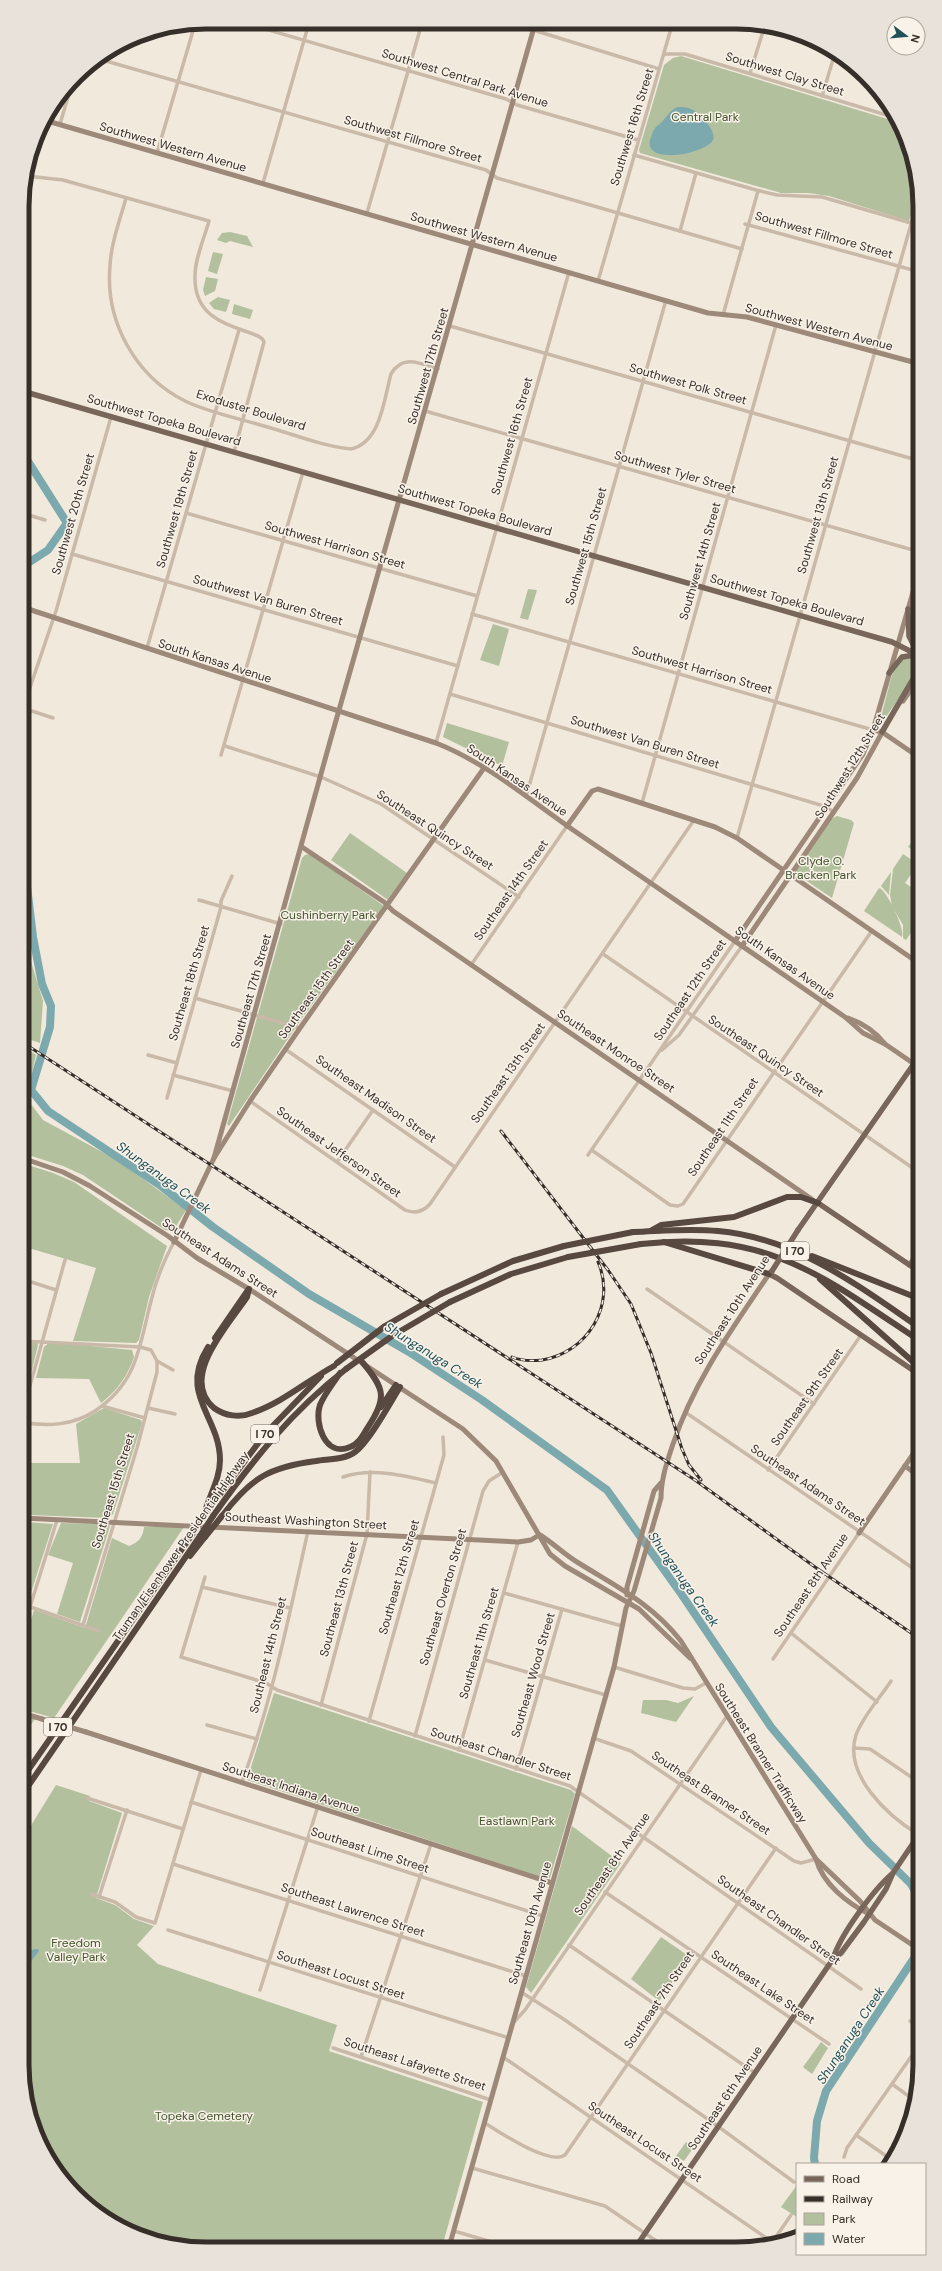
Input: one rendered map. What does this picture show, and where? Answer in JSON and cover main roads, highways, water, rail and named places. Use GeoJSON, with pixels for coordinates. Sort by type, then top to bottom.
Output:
{"type":"FeatureCollection","features":[{"type":"Feature","properties":{"kind":"highway"},"geometry":{"type":"LineString","coordinates":[[650,1231],[661,1225],[734,1217],[787,1197],[801,1197],[818,1203]]}},
{"type":"Feature","properties":{"kind":"highway","name":"Truman/Eisenhower Presidential Highway"},"geometry":{"type":"LineString","coordinates":[[29,1770],[190,1536],[264,1434],[307,1389],[335,1364],[391,1323],[441,1294],[513,1261],[564,1246],[633,1232],[680,1229],[726,1232],[765,1240],[801,1253],[832,1269],[913,1323]]}},
{"type":"Feature","properties":{"kind":"highway"},"geometry":{"type":"LineString","coordinates":[[662,1241],[770,1273]]}},
{"type":"Feature","properties":{"kind":"highway","name":"Truman/Eisenhower Presidential Highway"},"geometry":{"type":"LineString","coordinates":[[29,1785],[202,1536],[213,1516],[270,1439],[316,1392],[346,1369],[392,1336],[450,1302],[511,1274],[568,1257],[662,1241],[703,1241],[734,1245],[765,1252],[797,1264],[830,1281],[913,1336]]}},
{"type":"Feature","properties":{"kind":"highway"},"geometry":{"type":"LineString","coordinates":[[801,1253],[821,1258],[877,1283],[913,1296]]}},
{"type":"Feature","properties":{"kind":"highway"},"geometry":{"type":"LineString","coordinates":[[797,1264],[823,1281],[913,1362]]}},
{"type":"Feature","properties":{"kind":"highway"},"geometry":{"type":"LineString","coordinates":[[249,1289],[247,1297],[203,1366],[201,1383],[204,1393],[211,1404],[228,1414],[240,1416],[252,1414],[285,1397],[335,1364]]}},
{"type":"Feature","properties":{"kind":"highway"},"geometry":{"type":"LineString","coordinates":[[204,1516],[207,1503],[219,1473],[220,1460],[217,1442],[197,1387],[198,1369],[202,1358],[243,1295],[249,1289]]}},
{"type":"Feature","properties":{"kind":"highway"},"geometry":{"type":"LineString","coordinates":[[363,1363],[380,1388],[382,1397],[378,1412]]}},
{"type":"Feature","properties":{"kind":"highway"},"geometry":{"type":"LineString","coordinates":[[340,1374],[326,1392],[319,1411],[319,1430],[326,1441],[338,1448],[350,1448],[360,1439],[398,1386]]}},
{"type":"Feature","properties":{"kind":"highway"},"geometry":{"type":"LineString","coordinates":[[202,1536],[246,1489],[271,1471],[291,1464],[347,1456],[356,1452],[398,1386]]}},
{"type":"Feature","properties":{"kind":"main road","name":"Southwest 17th Street"},"geometry":{"type":"LineString","coordinates":[[340,713],[535,29]]}},
{"type":"Feature","properties":{"kind":"main road","name":"Southwest Western Avenue"},"geometry":{"type":"LineString","coordinates":[[50,122],[708,313],[748,317],[913,362]]}},
{"type":"Feature","properties":{"kind":"main road","name":"Southwest Topeka Boulevard"},"geometry":{"type":"LineString","coordinates":[[29,393],[897,643],[913,651]]}},
{"type":"Feature","properties":{"kind":"main road","name":"Southwest 12th Street"},"geometry":{"type":"LineString","coordinates":[[735,941],[863,754],[873,730],[913,592]]}},
{"type":"Feature","properties":{"kind":"main road"},"geometry":{"type":"LineString","coordinates":[[908,609],[908,632],[913,644]]}},
{"type":"Feature","properties":{"kind":"main road","name":"South Kansas Avenue"},"geometry":{"type":"LineString","coordinates":[[29,610],[340,713],[436,743],[457,752],[484,768],[845,1017],[863,1033],[885,1044],[913,1063]]}},
{"type":"Feature","properties":{"kind":"main road"},"geometry":{"type":"LineString","coordinates":[[889,673],[898,660],[913,653]]}},
{"type":"Feature","properties":{"kind":"main road"},"geometry":{"type":"LineString","coordinates":[[882,732],[913,679]]}},
{"type":"Feature","properties":{"kind":"main road","name":"Southwest 12th Street"},"geometry":{"type":"LineString","coordinates":[[742,946],[857,778],[882,732],[913,686]]}},
{"type":"Feature","properties":{"kind":"main road","name":"Southeast 17th Street"},"geometry":{"type":"LineString","coordinates":[[214,1158],[340,713]]}},
{"type":"Feature","properties":{"kind":"main road","name":"Southwest Harrison Street"},"geometry":{"type":"LineString","coordinates":[[873,730],[882,732],[913,753]]}},
{"type":"Feature","properties":{"kind":"main road","name":"Southeast 15th Street"},"geometry":{"type":"LineString","coordinates":[[174,1242],[182,1229],[214,1158],[250,1101],[285,1049],[388,906],[484,768]]}},
{"type":"Feature","properties":{"kind":"main road"},"geometry":{"type":"LineString","coordinates":[[567,826],[593,790],[602,790],[715,827],[737,838],[783,871],[832,902],[840,911],[913,959]]}},
{"type":"Feature","properties":{"kind":"main road","name":"Southeast Monroe Street"},"geometry":{"type":"LineString","coordinates":[[302,846],[555,1023],[913,1268]]}},
{"type":"Feature","properties":{"kind":"main road","name":"Southeast 10th Avenue"},"geometry":{"type":"LineString","coordinates":[[630,1594],[638,1576],[661,1498],[661,1482],[685,1412],[705,1371],[722,1342],[798,1230],[913,1065]]}},
{"type":"Feature","properties":{"kind":"main road"},"geometry":{"type":"LineString","coordinates":[[222,1129],[231,1128],[235,1125]]}},
{"type":"Feature","properties":{"kind":"main road","name":"Southeast Adams Street"},"geometry":{"type":"LineString","coordinates":[[29,1160],[80,1180],[197,1258],[249,1289],[398,1386]]}},
{"type":"Feature","properties":{"kind":"main road"},"geometry":{"type":"LineString","coordinates":[[909,1265],[913,1260]]}},
{"type":"Feature","properties":{"kind":"main road"},"geometry":{"type":"LineString","coordinates":[[770,1273],[913,1370]]}},
{"type":"Feature","properties":{"kind":"main road","name":"Southeast Branner Trafficway"},"geometry":{"type":"LineString","coordinates":[[398,1386],[467,1432],[496,1461],[546,1549],[560,1562],[628,1603],[656,1624],[690,1658]]}},
{"type":"Feature","properties":{"kind":"main road","name":"Southeast 8th Avenue"},"geometry":{"type":"LineString","coordinates":[[860,1532],[913,1454]]}},
{"type":"Feature","properties":{"kind":"main road"},"geometry":{"type":"LineString","coordinates":[[905,1466],[913,1472]]}},
{"type":"Feature","properties":{"kind":"main road","name":"Southeast 10th Avenue"},"geometry":{"type":"LineString","coordinates":[[451,2242],[614,1667],[630,1594],[632,1568],[654,1491],[661,1482]]}},
{"type":"Feature","properties":{"kind":"main road","name":"Southeast Washington Street"},"geometry":{"type":"LineString","coordinates":[[29,1518],[518,1542],[531,1540],[539,1535]]}},
{"type":"Feature","properties":{"kind":"main road","name":"Southeast Branner Trafficway"},"geometry":{"type":"LineString","coordinates":[[539,1535],[576,1562],[630,1594],[666,1622],[681,1641],[690,1658],[816,1858]]}},
{"type":"Feature","properties":{"kind":"main road","name":"Southeast Indiana Avenue"},"geometry":{"type":"LineString","coordinates":[[29,1715],[318,1806],[552,1883]]}},
{"type":"Feature","properties":{"kind":"main road","name":"Southeast 6th Avenue"},"geometry":{"type":"LineString","coordinates":[[833,1959],[841,1953],[869,1914],[886,1889],[893,1873],[913,1843]]}},
{"type":"Feature","properties":{"kind":"main road"},"geometry":{"type":"LineString","coordinates":[[816,1858],[818,1866],[834,1888],[855,1907],[863,1909]]}},
{"type":"Feature","properties":{"kind":"main road"},"geometry":{"type":"LineString","coordinates":[[816,1858],[863,1909],[913,1945]]}},
{"type":"Feature","properties":{"kind":"main road","name":"Southeast 6th Avenue"},"geometry":{"type":"LineString","coordinates":[[639,2242],[833,1959],[838,1946],[863,1909],[881,1883],[893,1873]]}},
{"type":"Feature","properties":{"kind":"water"},"geometry":{"type":"Polygon","coordinates":[[[677,107],[689,108],[698,114],[710,127],[714,136],[713,140],[708,145],[698,150],[687,153],[663,155],[654,152],[650,146],[651,137],[654,130],[671,111],[677,107]]]}},
{"type":"Feature","properties":{"kind":"water"},"geometry":{"type":"Polygon","coordinates":[[[38,1949],[39,1951],[29,1964],[29,1950],[38,1949]]]}},
{"type":"Feature","properties":{"kind":"waterway","name":"Shunganuga Creek"},"geometry":{"type":"LineString","coordinates":[[29,463],[67,523],[48,550],[29,562]]}},
{"type":"Feature","properties":{"kind":"waterway","name":"Shunganuga Creek"},"geometry":{"type":"LineString","coordinates":[[29,903],[33,937],[42,984],[51,1006],[50,1027],[31,1090],[48,1111],[161,1186],[213,1227],[309,1294],[409,1352],[482,1400],[607,1490],[682,1595],[771,1727],[869,1843],[913,1888]]}},
{"type":"Feature","properties":{"kind":"waterway","name":"Shunganuga Creek"},"geometry":{"type":"LineString","coordinates":[[815,2163],[817,2121],[826,2091],[913,1960]]}},
{"type":"Feature","properties":{"kind":"railway"},"geometry":{"type":"LineString","coordinates":[[29,1047],[695,1480],[815,1567],[913,1634]]}},
{"type":"Feature","properties":{"kind":"railway"},"geometry":{"type":"LineString","coordinates":[[501,1131],[608,1270],[631,1304],[651,1353],[682,1449],[689,1465],[701,1480]]}},
{"type":"Feature","properties":{"kind":"railway"},"geometry":{"type":"LineString","coordinates":[[512,1357],[534,1361],[558,1356],[572,1348],[585,1337],[594,1324],[600,1310],[604,1294],[603,1278],[598,1262]]}},
{"type":"Feature","properties":{"kind":"park label","name":"Central Park"},"geometry":{"type":"Point","coordinates":[705,117]}},
{"type":"Feature","properties":{"kind":"park label","name":"Clyde O. Bracken Park"},"geometry":{"type":"Point","coordinates":[821,868]}},
{"type":"Feature","properties":{"kind":"park label","name":"Cushinberry Park"},"geometry":{"type":"Point","coordinates":[328,915]}},
{"type":"Feature","properties":{"kind":"park label","name":"Eastlawn Park"},"geometry":{"type":"Point","coordinates":[517,1821]}},
{"type":"Feature","properties":{"kind":"park label","name":"Freedom Valley Park"},"geometry":{"type":"Point","coordinates":[76,1950]}},
{"type":"Feature","properties":{"kind":"park label","name":"Topeka Cemetery"},"geometry":{"type":"Point","coordinates":[204,2116]}}]}
